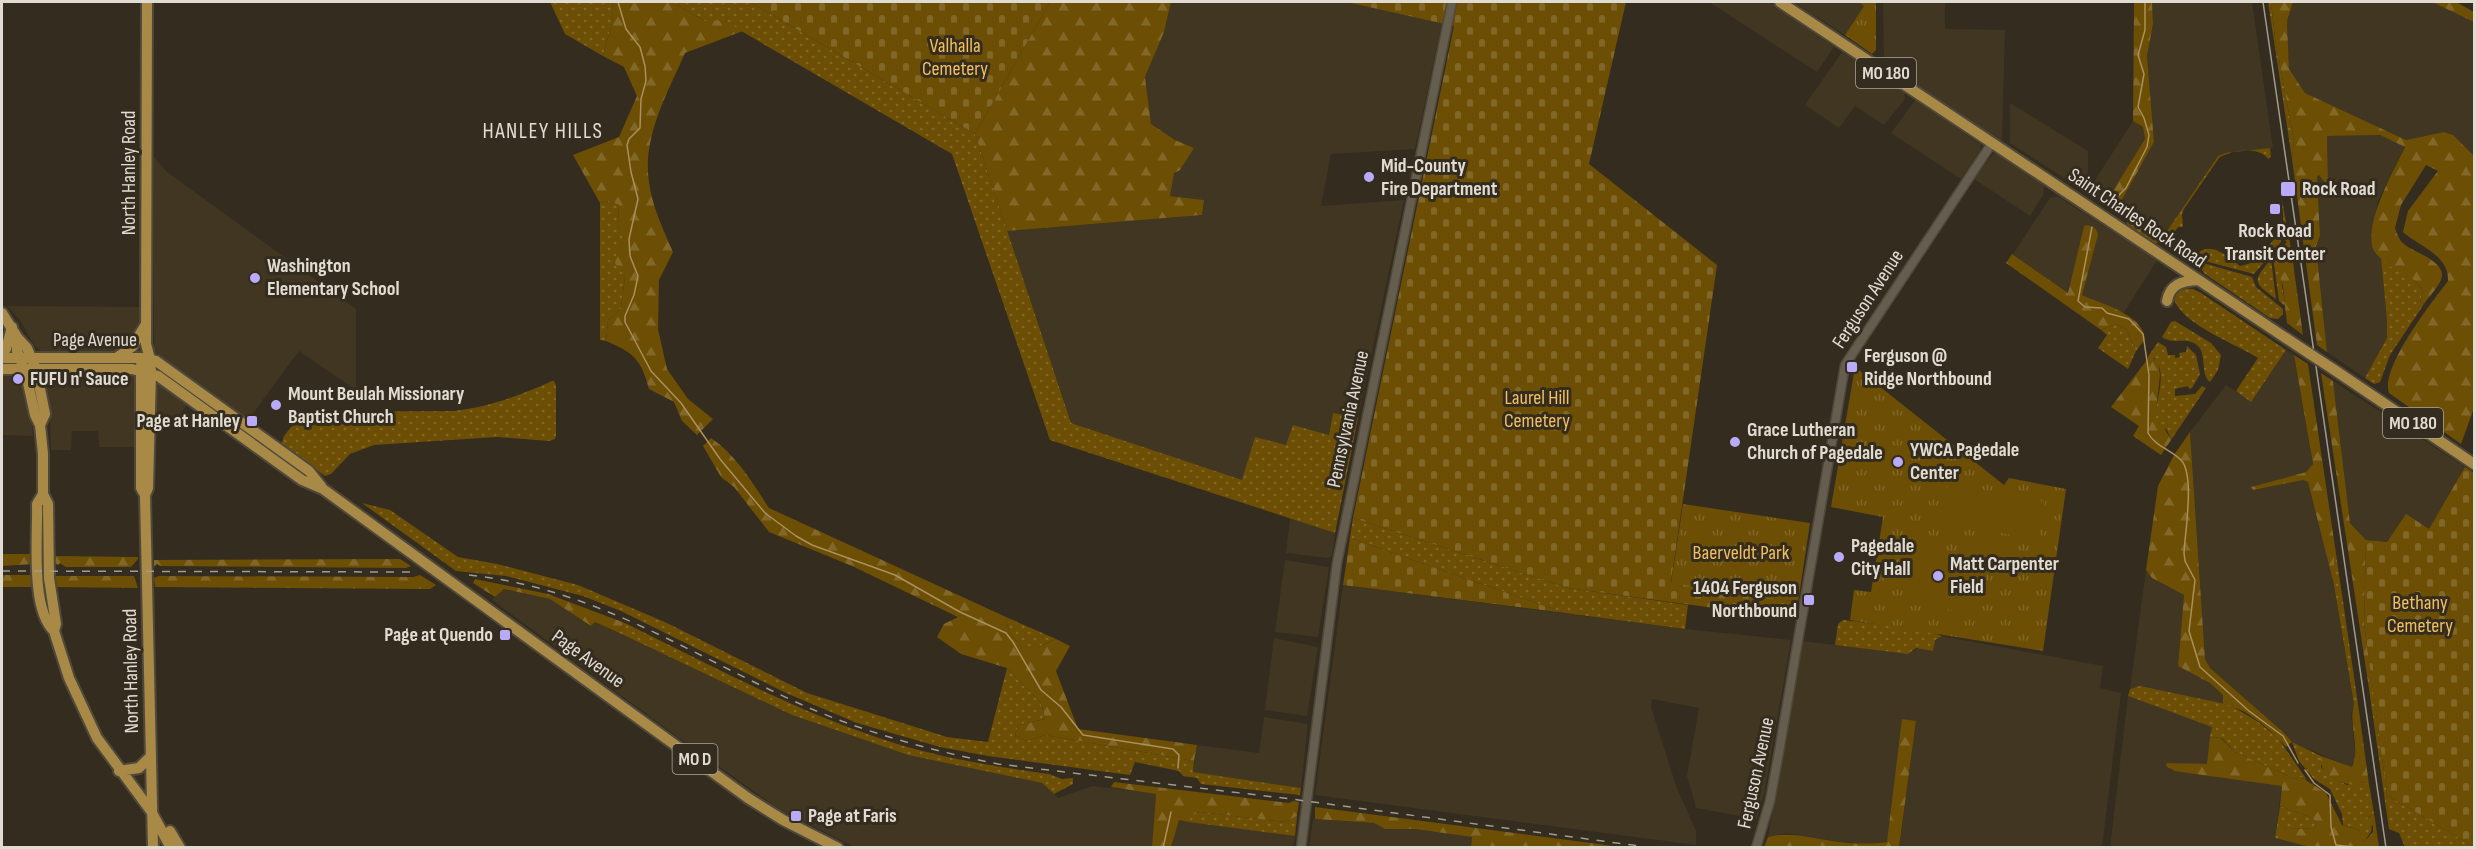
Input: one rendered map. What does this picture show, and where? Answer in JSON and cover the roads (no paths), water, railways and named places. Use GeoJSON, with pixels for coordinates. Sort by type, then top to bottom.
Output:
{"type":"FeatureCollection","features":[{"type":"Feature","properties":{"kind":"main road","name":"North Hanley Road"},"geometry":{"type":"LineString","coordinates":[[147,2],[146,358],[144,373],[148,488],[145,495],[153,848]]}},
{"type":"Feature","properties":{"kind":"main road","name":"Saint Charles Rock Road"},"geometry":{"type":"LineString","coordinates":[[1780,2],[2475,464]]}},
{"type":"Feature","properties":{"kind":"main road"},"geometry":{"type":"LineString","coordinates":[[2167,301],[2172,287],[2186,281],[2198,280]]}},
{"type":"Feature","properties":{"kind":"main road"},"geometry":{"type":"LineString","coordinates":[[2,312],[18,336],[40,387],[45,414],[40,425]]}},
{"type":"Feature","properties":{"kind":"main road"},"geometry":{"type":"LineString","coordinates":[[116,358],[132,347],[146,325]]}},
{"type":"Feature","properties":{"kind":"main road"},"geometry":{"type":"LineString","coordinates":[[2,356],[18,336]]}},
{"type":"Feature","properties":{"kind":"main road"},"geometry":{"type":"LineString","coordinates":[[18,336],[16,351],[19,358]]}},
{"type":"Feature","properties":{"kind":"main road"},"geometry":{"type":"LineString","coordinates":[[18,336],[58,358]]}},
{"type":"Feature","properties":{"kind":"main road","name":"Page Avenue"},"geometry":{"type":"LineString","coordinates":[[2,356],[19,358],[31,365],[52,369],[144,373],[166,380],[302,480],[323,489],[748,798],[783,820],[838,848]]}},
{"type":"Feature","properties":{"kind":"main road","name":"Page Avenue"},"geometry":{"type":"LineString","coordinates":[[2,369],[58,358],[146,358],[178,376],[309,471],[323,489]]}},
{"type":"Feature","properties":{"kind":"main road"},"geometry":{"type":"LineString","coordinates":[[31,365],[35,415],[40,425],[43,454],[43,494],[48,504],[49,578],[56,624],[54,631],[69,678],[97,738],[119,771],[171,832],[180,848]]}},
{"type":"Feature","properties":{"kind":"main road"},"geometry":{"type":"LineString","coordinates":[[40,387],[52,369]]}},
{"type":"Feature","properties":{"kind":"main road"},"geometry":{"type":"LineString","coordinates":[[144,373],[160,372],[178,376]]}},
{"type":"Feature","properties":{"kind":"main road"},"geometry":{"type":"LineString","coordinates":[[119,771],[139,768],[150,757]]}},
{"type":"Feature","properties":{"kind":"main road"},"geometry":{"type":"LineString","coordinates":[[151,811],[171,848]]}},
{"type":"Feature","properties":{"kind":"street","name":"Pennsylvania Avenue"},"geometry":{"type":"LineString","coordinates":[[1301,848],[1341,541],[1452,2]]}},
{"type":"Feature","properties":{"kind":"street","name":"Ferguson Avenue"},"geometry":{"type":"LineString","coordinates":[[1756,845],[1770,801],[1845,365],[1992,143]]}},
{"type":"Feature","properties":{"kind":"waterway"},"geometry":{"type":"LineString","coordinates":[[618,2],[626,29],[640,47],[646,81],[641,99],[640,128],[629,139],[627,145],[638,199],[629,239],[630,256],[638,276],[625,322],[651,371],[681,403],[720,459],[765,513],[812,545],[895,575],[960,612],[1006,633],[1041,690],[1061,707],[1083,735],[1173,749],[1179,755],[1178,768]]}},
{"type":"Feature","properties":{"kind":"waterway"},"geometry":{"type":"LineString","coordinates":[[2109,205],[2126,188],[2147,147],[2149,135],[2138,107],[2144,74],[2138,55],[2145,30],[2145,2]]}},
{"type":"Feature","properties":{"kind":"waterway"},"geometry":{"type":"LineString","coordinates":[[2092,227],[2078,301],[2085,307],[2102,308],[2107,313],[2129,319],[2143,334],[2149,375],[2148,433],[2181,460],[2188,478],[2184,553],[2185,561],[2195,580],[2189,631],[2200,667],[2249,711],[2283,736],[2298,763]]}},
{"type":"Feature","properties":{"kind":"waterway"},"geometry":{"type":"LineString","coordinates":[[2305,770],[2314,783],[2330,795],[2331,827],[2336,845],[2363,848]]}},
{"type":"Feature","properties":{"kind":"waterway"},"geometry":{"type":"LineString","coordinates":[[1163,848],[1171,812]]}},
{"type":"Feature","properties":{"kind":"tram line"},"geometry":{"type":"LineString","coordinates":[[2263,2],[2386,848]]}},
{"type":"Feature","properties":{"kind":"railway"},"geometry":{"type":"LineString","coordinates":[[2,571],[412,572]]}},
{"type":"Feature","properties":{"kind":"railway"},"geometry":{"type":"LineString","coordinates":[[469,575],[514,582],[557,593],[599,608],[822,713],[896,739],[972,759],[1654,848]]}},
{"type":"Feature","properties":{"kind":"place","name":"Mid-County Fire Department"},"geometry":{"type":"Point","coordinates":[1369,177]}},
{"type":"Feature","properties":{"kind":"place","name":"Rock Road"},"geometry":{"type":"Point","coordinates":[2288,189]}},
{"type":"Feature","properties":{"kind":"place","name":"Rock Road Transit Center"},"geometry":{"type":"Point","coordinates":[2275,209]}},
{"type":"Feature","properties":{"kind":"place","name":"Washington Elementary School"},"geometry":{"type":"Point","coordinates":[255,278]}},
{"type":"Feature","properties":{"kind":"place","name":"Ferguson @ Ridge Northbound"},"geometry":{"type":"Point","coordinates":[1852,367]}},
{"type":"Feature","properties":{"kind":"place","name":"FUFU n' Sauce"},"geometry":{"type":"Point","coordinates":[18,379]}},
{"type":"Feature","properties":{"kind":"place","name":"Mount Beulah Missionary Baptist Church"},"geometry":{"type":"Point","coordinates":[276,405]}},
{"type":"Feature","properties":{"kind":"place","name":"Page at Hanley"},"geometry":{"type":"Point","coordinates":[252,421]}},
{"type":"Feature","properties":{"kind":"place","name":"Grace Lutheran Church of Pagedale"},"geometry":{"type":"Point","coordinates":[1735,442]}},
{"type":"Feature","properties":{"kind":"place","name":"YWCA Pagedale Center"},"geometry":{"type":"Point","coordinates":[1898,462]}},
{"type":"Feature","properties":{"kind":"place","name":"Pagedale City Hall"},"geometry":{"type":"Point","coordinates":[1839,557]}},
{"type":"Feature","properties":{"kind":"place","name":"Matt Carpenter Field"},"geometry":{"type":"Point","coordinates":[1938,576]}},
{"type":"Feature","properties":{"kind":"place","name":"1404 Ferguson Northbound"},"geometry":{"type":"Point","coordinates":[1809,600]}},
{"type":"Feature","properties":{"kind":"place","name":"Page at Quendo"},"geometry":{"type":"Point","coordinates":[505,635]}},
{"type":"Feature","properties":{"kind":"place","name":"Page at Faris"},"geometry":{"type":"Point","coordinates":[796,816]}},
{"type":"Feature","properties":{"kind":"district","name":"HANLEY HILLS"},"geometry":{"type":"Point","coordinates":[543,131]}},
{"type":"Feature","properties":{"kind":"park label","name":"Valhalla Cemetery"},"geometry":{"type":"Point","coordinates":[955,58]}},
{"type":"Feature","properties":{"kind":"park label","name":"Laurel Hill Cemetery"},"geometry":{"type":"Point","coordinates":[1537,410]}},
{"type":"Feature","properties":{"kind":"park label","name":"Baerveldt Park"},"geometry":{"type":"Point","coordinates":[1741,553]}},
{"type":"Feature","properties":{"kind":"park label","name":"Bethany Cemetery"},"geometry":{"type":"Point","coordinates":[2420,614]}}]}
